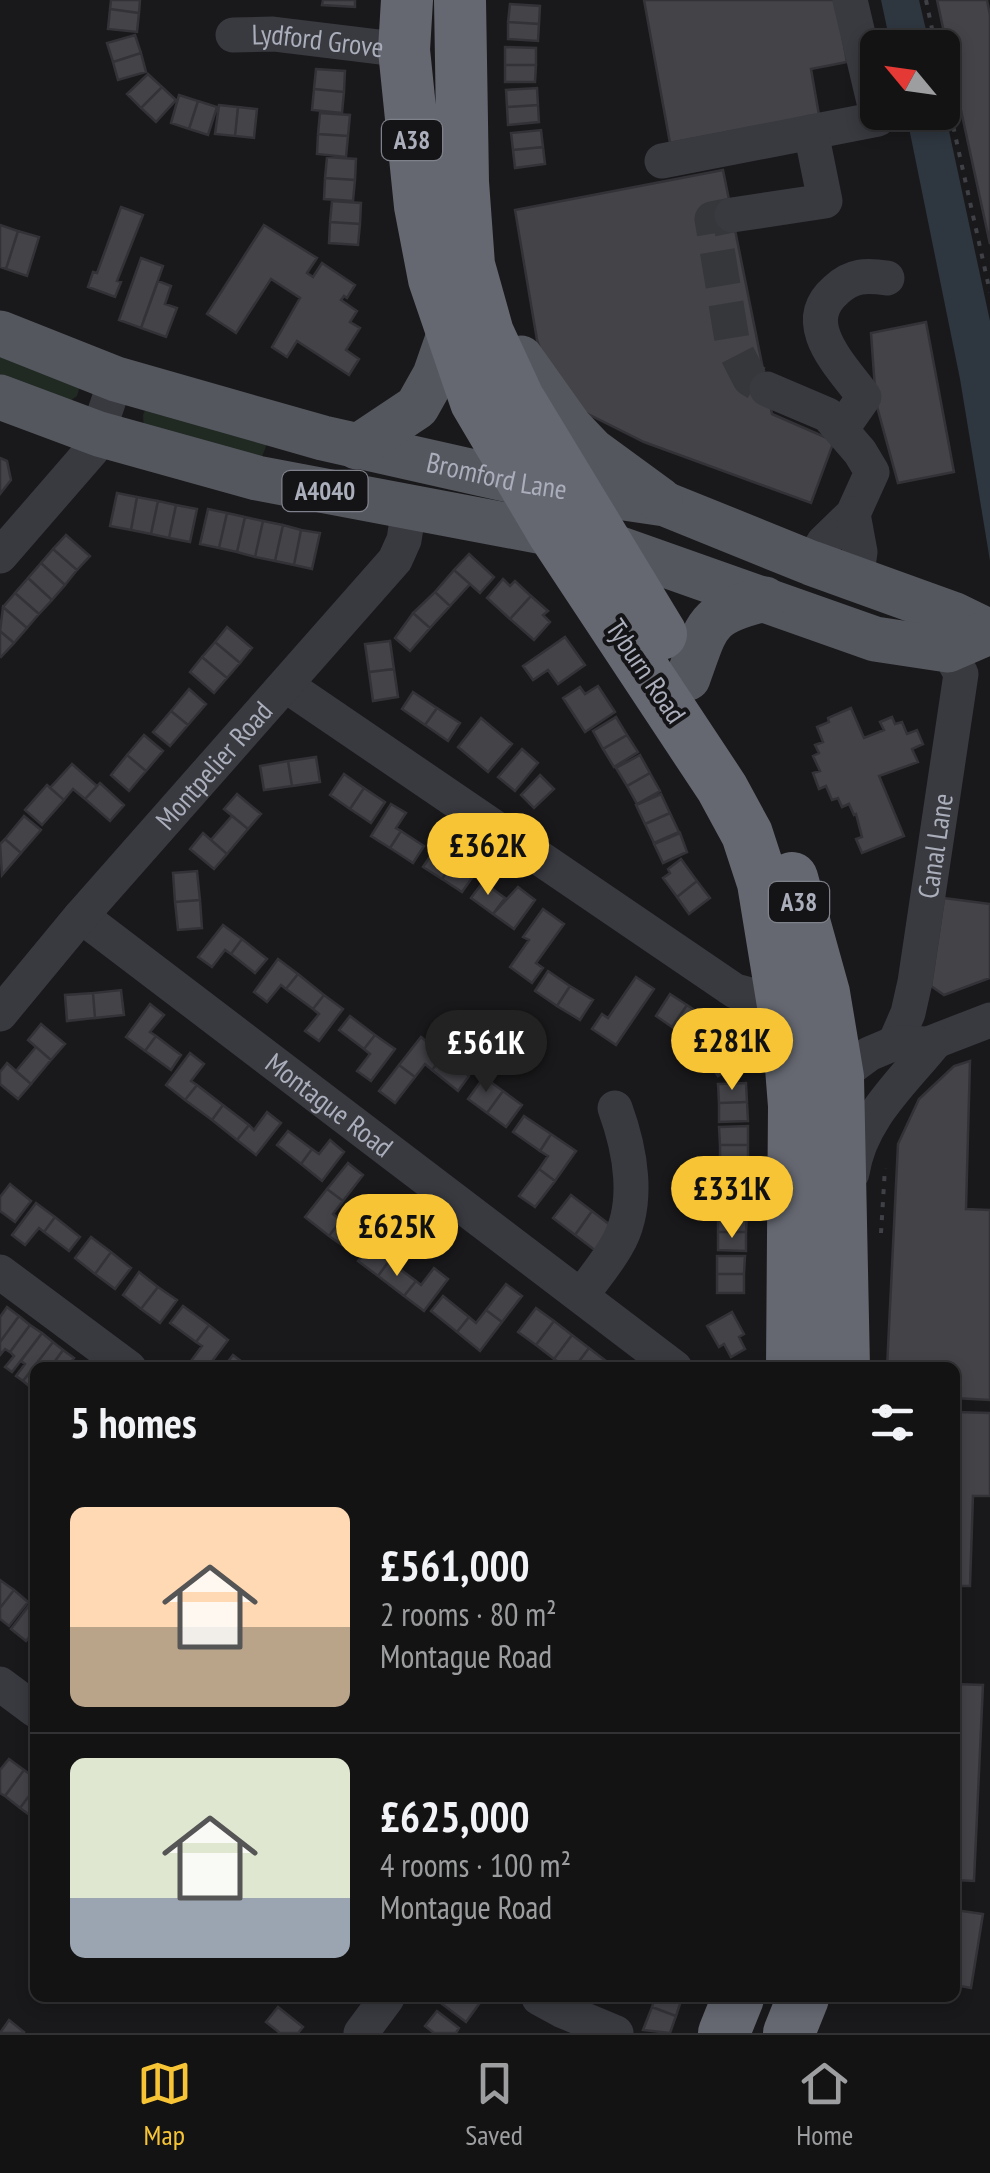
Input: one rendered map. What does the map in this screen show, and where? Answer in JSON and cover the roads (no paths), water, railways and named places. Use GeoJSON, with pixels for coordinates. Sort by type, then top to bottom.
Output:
{"type":"FeatureCollection","features":[{"type":"Feature","properties":{"kind":"highway","name":"Tyburn Road"},"geometry":{"type":"LineString","coordinates":[[460,0],[463,182],[469,265],[488,334],[564,512],[746,834],[763,883],[782,993],[794,1106],[798,1356]]}},
{"type":"Feature","properties":{"kind":"highway","name":"Tyburn Road"},"geometry":{"type":"LineString","coordinates":[[406,25],[420,206],[434,279],[476,402],[523,483],[606,544],[751,782],[790,869],[824,993],[838,1076],[844,1362]]}},
{"type":"Feature","properties":{"kind":"highway"},"geometry":{"type":"LineString","coordinates":[[798,1356],[808,1268],[817,1105],[838,1076]]}},
{"type":"Feature","properties":{"kind":"highway"},"geometry":{"type":"LineString","coordinates":[[798,1356],[828,1308],[842,1243]]}},
{"type":"Feature","properties":{"kind":"highway"},"geometry":{"type":"LineString","coordinates":[[724,2033],[736,2002]]}},
{"type":"Feature","properties":{"kind":"highway"},"geometry":{"type":"LineString","coordinates":[[789,2033],[801,2002]]}},
{"type":"Feature","properties":{"kind":"main road"},"geometry":{"type":"LineString","coordinates":[[469,265],[509,340],[570,427],[593,450],[666,504]]}},
{"type":"Feature","properties":{"kind":"main road"},"geometry":{"type":"LineString","coordinates":[[357,446],[416,407],[435,375],[450,332]]}},
{"type":"Feature","properties":{"kind":"main road","name":"Bromford Lane"},"geometry":{"type":"LineString","coordinates":[[0,333],[116,379],[357,446],[523,483]]}},
{"type":"Feature","properties":{"kind":"main road","name":"Bromford Lane"},"geometry":{"type":"LineString","coordinates":[[0,397],[99,434],[257,478],[409,508],[564,512],[666,504],[990,632],[954,662]]}},
{"type":"Feature","properties":{"kind":"main road"},"geometry":{"type":"LineString","coordinates":[[606,544],[875,639],[954,662]]}},
{"type":"Feature","properties":{"kind":"main road"},"geometry":{"type":"LineString","coordinates":[[688,678],[707,627],[719,614],[765,598]]}},
{"type":"Feature","properties":{"kind":"street"},"geometry":{"type":"LineString","coordinates":[[662,160],[878,119],[850,0]]}},
{"type":"Feature","properties":{"kind":"street","name":"Lydford Grove"},"geometry":{"type":"LineString","coordinates":[[234,35],[406,25]]}},
{"type":"Feature","properties":{"kind":"street"},"geometry":{"type":"LineString","coordinates":[[732,215],[825,201],[811,132]]}},
{"type":"Feature","properties":{"kind":"street"},"geometry":{"type":"LineString","coordinates":[[841,430],[864,397],[822,334],[818,317],[827,298],[844,283],[864,274],[887,278]]}},
{"type":"Feature","properties":{"kind":"street"},"geometry":{"type":"LineString","coordinates":[[0,556],[92,450],[116,379]]}},
{"type":"Feature","properties":{"kind":"street"},"geometry":{"type":"LineString","coordinates":[[768,389],[828,415],[872,472],[853,514],[824,542],[812,563]]}},
{"type":"Feature","properties":{"kind":"street","name":"Montpelier Road"},"geometry":{"type":"LineString","coordinates":[[0,1014],[80,916],[396,560],[409,508]]}},
{"type":"Feature","properties":{"kind":"street"},"geometry":{"type":"LineString","coordinates":[[853,514],[860,552],[856,580]]}},
{"type":"Feature","properties":{"kind":"street","name":"Canal Lane"},"geometry":{"type":"LineString","coordinates":[[895,1044],[908,1014],[915,982],[954,662]]}},
{"type":"Feature","properties":{"kind":"street"},"geometry":{"type":"LineString","coordinates":[[287,686],[735,991],[765,999],[782,993]]}},
{"type":"Feature","properties":{"kind":"street","name":"Montague Road"},"geometry":{"type":"LineString","coordinates":[[80,916],[667,1362]]}},
{"type":"Feature","properties":{"kind":"street"},"geometry":{"type":"LineString","coordinates":[[838,1076],[869,1054],[895,1044],[936,1042],[982,1023]]}},
{"type":"Feature","properties":{"kind":"street"},"geometry":{"type":"LineString","coordinates":[[842,1243],[855,1154],[867,1125],[936,1042]]}},
{"type":"Feature","properties":{"kind":"street"},"geometry":{"type":"LineString","coordinates":[[580,1296],[620,1242],[628,1212],[630,1155],[614,1108]]}},
{"type":"Feature","properties":{"kind":"street"},"geometry":{"type":"LineString","coordinates":[[0,1272],[121,1362]]}},
{"type":"Feature","properties":{"kind":"street"},"geometry":{"type":"LineString","coordinates":[[0,1684],[30,1706]]}},
{"type":"Feature","properties":{"kind":"street"},"geometry":{"type":"LineString","coordinates":[[362,2033],[384,2002]]}},
{"type":"Feature","properties":{"kind":"street"},"geometry":{"type":"LineString","coordinates":[[551,2014],[616,2033]]}},
{"type":"Feature","properties":{"kind":"tunnel"},"geometry":{"type":"LineString","coordinates":[[732,215],[712,219],[733,346],[750,379],[767,389]]}}]}
